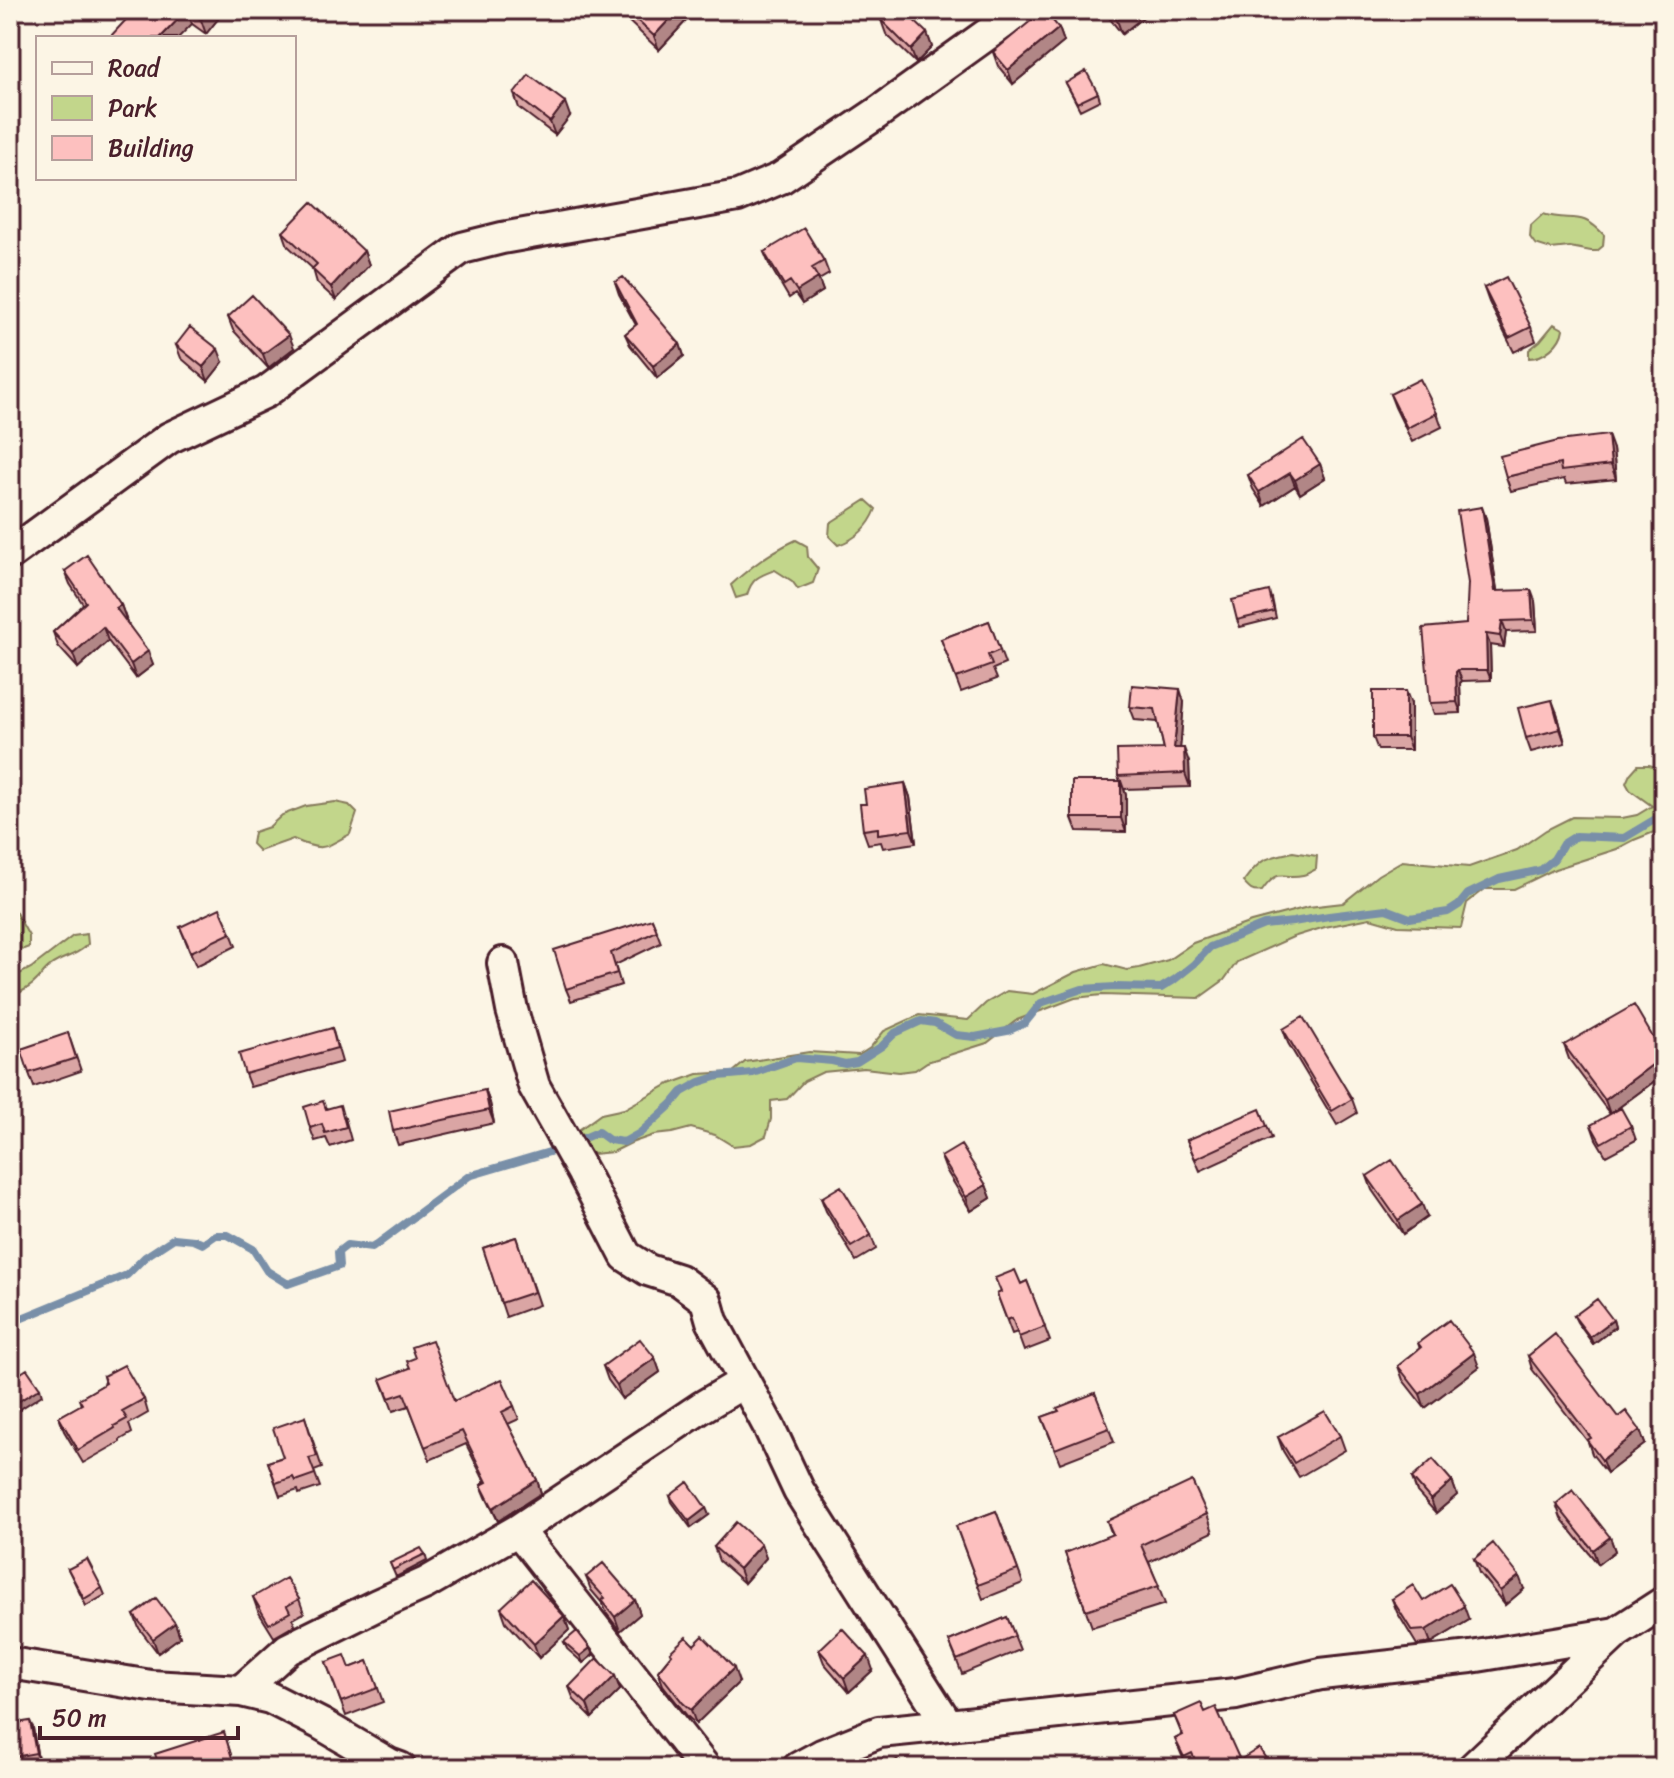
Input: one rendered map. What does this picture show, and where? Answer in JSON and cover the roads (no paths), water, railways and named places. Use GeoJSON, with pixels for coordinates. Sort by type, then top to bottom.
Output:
{"type":"FeatureCollection","features":[{"type":"Feature","properties":{"kind":"street"},"geometry":{"type":"LineString","coordinates":[[10,554],[169,438],[266,392],[462,248],[502,238],[738,196],[781,178],[1021,10]]}},
{"type":"Feature","properties":{"kind":"street"},"geometry":{"type":"LineString","coordinates":[[503,963],[512,1010],[534,1086],[626,1256],[648,1270],[679,1280],[706,1300],[712,1321],[769,1427],[799,1491],[948,1725]]}},
{"type":"Feature","properties":{"kind":"street"},"geometry":{"type":"LineString","coordinates":[[241,1691],[288,1649],[426,1583],[518,1530],[744,1382]]}},
{"type":"Feature","properties":{"kind":"street"},"geometry":{"type":"LineString","coordinates":[[518,1530],[705,1768]]}},
{"type":"Feature","properties":{"kind":"street"},"geometry":{"type":"LineString","coordinates":[[1473,1768],[1616,1633],[1664,1602]]}},
{"type":"Feature","properties":{"kind":"street"},"geometry":{"type":"LineString","coordinates":[[798,1768],[879,1732],[1236,1694],[1321,1674],[1471,1657],[1616,1633]]}},
{"type":"Feature","properties":{"kind":"street"},"geometry":{"type":"LineString","coordinates":[[10,1663],[151,1686],[241,1691],[270,1698],[400,1768]]}},
{"type":"Feature","properties":{"kind":"waterway"},"geometry":{"type":"LineString","coordinates":[[10,1323],[127,1275],[145,1257],[174,1238],[203,1244],[216,1235],[228,1235],[253,1249],[267,1271],[288,1284],[339,1266],[338,1252],[347,1245],[372,1248],[469,1176],[556,1150],[598,1132],[609,1140],[624,1142],[640,1133],[682,1092],[700,1082],[719,1076],[753,1073],[796,1058],[845,1064],[857,1062],[882,1046],[895,1033],[921,1021],[935,1023],[956,1035],[975,1037],[1007,1031],[1025,1023],[1041,1003],[1082,989],[1161,988],[1194,964],[1210,947],[1264,925],[1386,909],[1410,918],[1448,912],[1468,894],[1499,879],[1541,870],[1554,859],[1563,844],[1576,836],[1624,838],[1664,814]]}}]}
